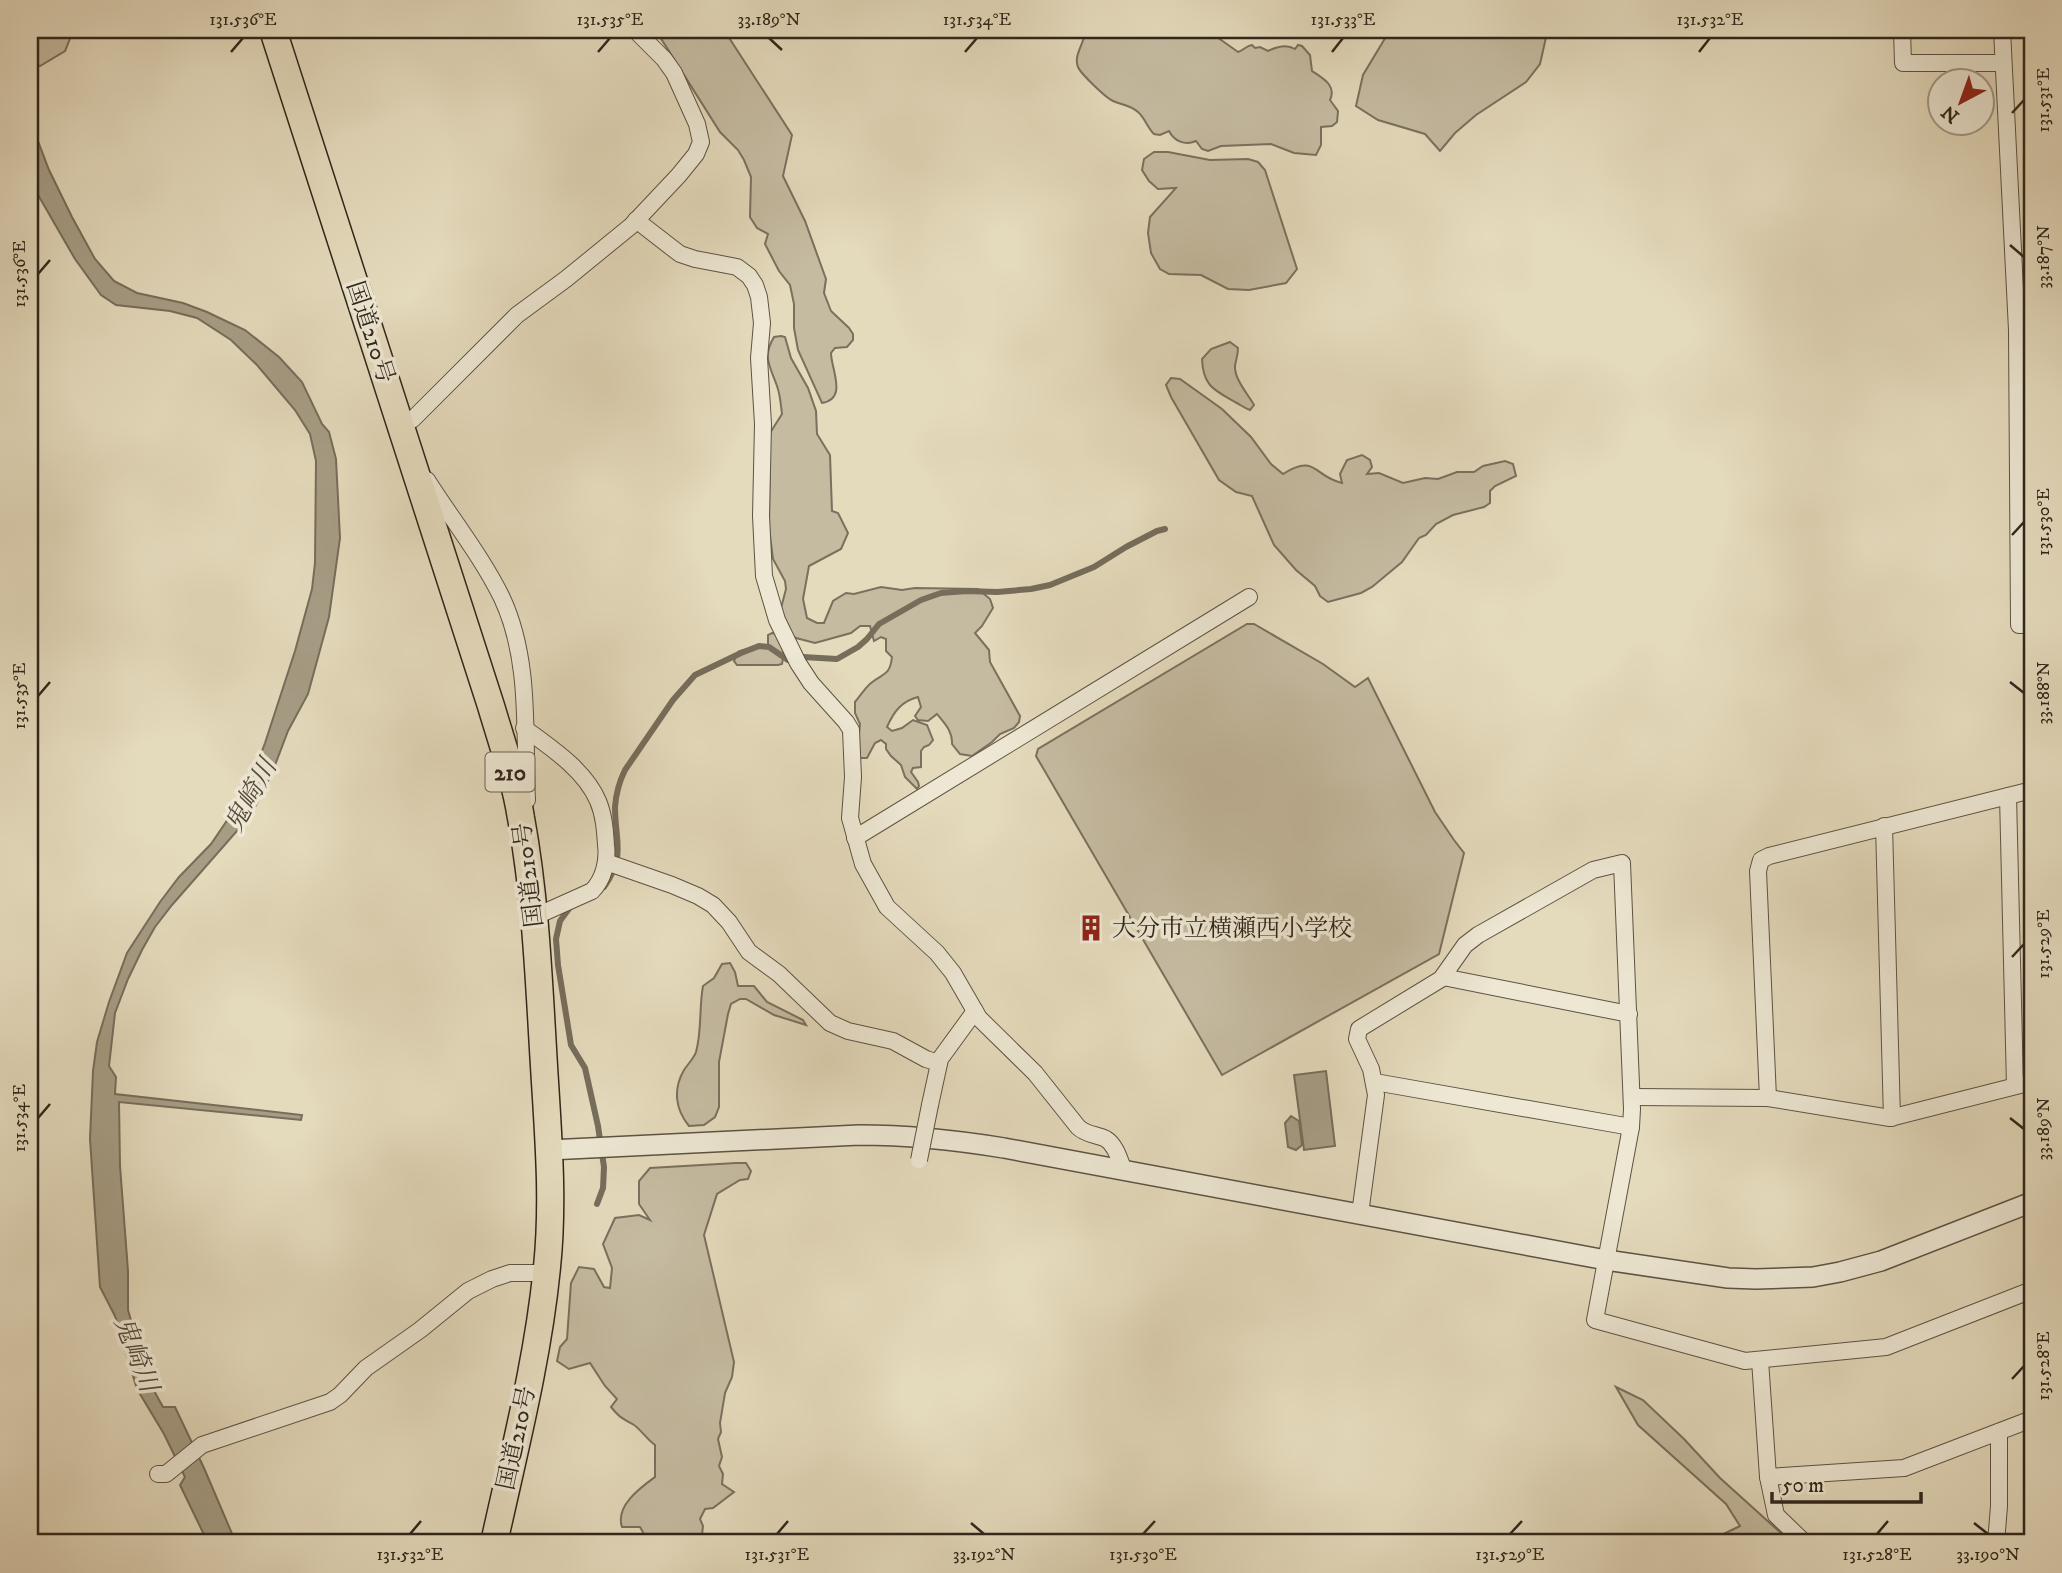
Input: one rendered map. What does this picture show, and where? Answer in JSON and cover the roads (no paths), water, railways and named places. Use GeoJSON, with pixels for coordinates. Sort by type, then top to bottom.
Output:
{"type":"FeatureCollection","features":[{"type":"Feature","properties":{"kind":"highway","name":"国道210号"},"geometry":{"type":"LineString","coordinates":[[273,30],[504,748],[521,816],[530,876],[551,1215],[547,1273],[524,1407],[494,1543]]}},
{"type":"Feature","properties":{"kind":"street"},"geometry":{"type":"LineString","coordinates":[[401,426],[413,419],[517,315],[594,257],[636,220],[696,154],[701,142],[697,124],[674,72],[635,30]]}},
{"type":"Feature","properties":{"kind":"street"},"geometry":{"type":"LineString","coordinates":[[1902,30],[1903,63],[2003,63]]}},
{"type":"Feature","properties":{"kind":"street"},"geometry":{"type":"LineString","coordinates":[[2003,30],[2017,331],[2019,625],[2032,625]]}},
{"type":"Feature","properties":{"kind":"street"},"geometry":{"type":"LineString","coordinates":[[636,220],[680,254],[737,267],[749,276],[757,290],[762,323],[759,358],[763,424],[761,516],[764,576],[777,620],[803,673],[851,730],[853,777],[850,818],[867,871],[887,907],[937,953],[953,973],[982,1021],[1035,1073],[1084,1133],[1106,1139],[1113,1145],[1124,1171]]}},
{"type":"Feature","properties":{"kind":"street"},"geometry":{"type":"LineString","coordinates":[[410,455],[502,599],[520,656],[530,876]]}},
{"type":"Feature","properties":{"kind":"street"},"geometry":{"type":"LineString","coordinates":[[855,838],[1249,597]]}},
{"type":"Feature","properties":{"kind":"street"},"geometry":{"type":"LineString","coordinates":[[524,728],[559,755],[593,791],[603,816],[607,852],[607,862],[592,891],[534,917]]}},
{"type":"Feature","properties":{"kind":"street"},"geometry":{"type":"LineString","coordinates":[[1768,1098],[1758,871],[1759,863],[1764,857],[2032,790]]}},
{"type":"Feature","properties":{"kind":"street"},"geometry":{"type":"LineString","coordinates":[[2008,796],[2015,1086]]}},
{"type":"Feature","properties":{"kind":"street"},"geometry":{"type":"LineString","coordinates":[[1884,827],[1892,1118]]}},
{"type":"Feature","properties":{"kind":"street"},"geometry":{"type":"LineString","coordinates":[[607,862],[672,885],[713,905],[755,958],[779,974],[830,1023],[848,1031],[893,1041],[939,1063]]}},
{"type":"Feature","properties":{"kind":"street"},"geometry":{"type":"LineString","coordinates":[[1360,1214],[1376,1102],[1375,1082],[1357,1040],[1359,1029],[1443,977],[1465,945],[1478,935],[1593,870],[1622,863],[1632,1097],[1630,1127],[1595,1321],[1745,1361],[1760,1360],[1886,1347],[2032,1290]]}},
{"type":"Feature","properties":{"kind":"street"},"geometry":{"type":"LineString","coordinates":[[1443,977],[1629,1014]]}},
{"type":"Feature","properties":{"kind":"street"},"geometry":{"type":"LineString","coordinates":[[919,1160],[939,1063],[975,1011]]}},
{"type":"Feature","properties":{"kind":"street"},"geometry":{"type":"LineString","coordinates":[[1375,1082],[1630,1127]]}},
{"type":"Feature","properties":{"kind":"street"},"geometry":{"type":"LineString","coordinates":[[1632,1097],[1768,1098],[1892,1118],[2032,1082]]}},
{"type":"Feature","properties":{"kind":"street"},"geometry":{"type":"LineString","coordinates":[[549,1150],[795,1137],[894,1135],[946,1139],[1606,1260],[1728,1278],[1756,1279],[1813,1277],[1881,1261],[2032,1202]]}},
{"type":"Feature","properties":{"kind":"street"},"geometry":{"type":"LineString","coordinates":[[162,1474],[197,1447],[330,1402],[366,1368],[480,1284],[510,1273],[547,1273]]}},
{"type":"Feature","properties":{"kind":"street"},"geometry":{"type":"LineString","coordinates":[[1760,1360],[1768,1477],[1776,1515],[1804,1543]]}},
{"type":"Feature","properties":{"kind":"street"},"geometry":{"type":"LineString","coordinates":[[1768,1477],[1904,1468],[2032,1419]]}},
{"type":"Feature","properties":{"kind":"street"},"geometry":{"type":"LineString","coordinates":[[1996,1543],[1999,1432]]}},
{"type":"Feature","properties":{"kind":"water","name":"鬼崎川"},"geometry":{"type":"Polygon","coordinates":[[[30,120],[49,170],[72,217],[95,259],[114,281],[137,293],[183,303],[207,312],[245,330],[279,357],[302,382],[322,424],[329,432],[336,459],[340,538],[329,617],[308,694],[288,731],[272,773],[251,815],[172,905],[142,950],[115,1013],[109,1066],[116,1077],[115,1094],[302,1115],[301,1120],[119,1102],[128,1310],[153,1389],[163,1407],[175,1407],[236,1543],[208,1543],[180,1485],[185,1477],[164,1434],[137,1389],[115,1316],[100,1287],[90,1139],[93,1071],[97,1042],[127,953],[160,902],[179,877],[211,844],[247,791],[265,743],[312,589],[315,563],[316,461],[310,434],[295,410],[257,365],[231,340],[197,318],[170,311],[116,305],[101,295],[75,259],[30,181],[30,120]]]}},
{"type":"Feature","properties":{"kind":"water"},"geometry":{"type":"Polygon","coordinates":[[[1326,1071],[1335,1146],[1304,1150],[1294,1075],[1326,1071]]]}},
{"type":"Feature","properties":{"kind":"water"},"geometry":{"type":"Polygon","coordinates":[[[1291,1116],[1299,1121],[1302,1145],[1296,1150],[1288,1147],[1285,1123],[1291,1116]]]}},
{"type":"Feature","properties":{"kind":"waterway"},"geometry":{"type":"LineString","coordinates":[[604,887],[617,857],[615,807],[625,770],[673,700],[695,675],[759,646],[769,647],[788,660],[803,657],[837,659],[858,647],[879,624],[921,600],[941,593],[997,592],[1050,585],[1094,567],[1126,547],[1165,529]]}},
{"type":"Feature","properties":{"kind":"waterway"},"geometry":{"type":"LineString","coordinates":[[571,906],[560,921],[556,939],[558,965],[571,1045],[585,1068],[598,1126],[604,1167],[603,1188],[597,1204]]}},
{"type":"Feature","properties":{"kind":"place","name":"大分市立横瀬西小学校"},"geometry":{"type":"Point","coordinates":[1091,928]}}]}
